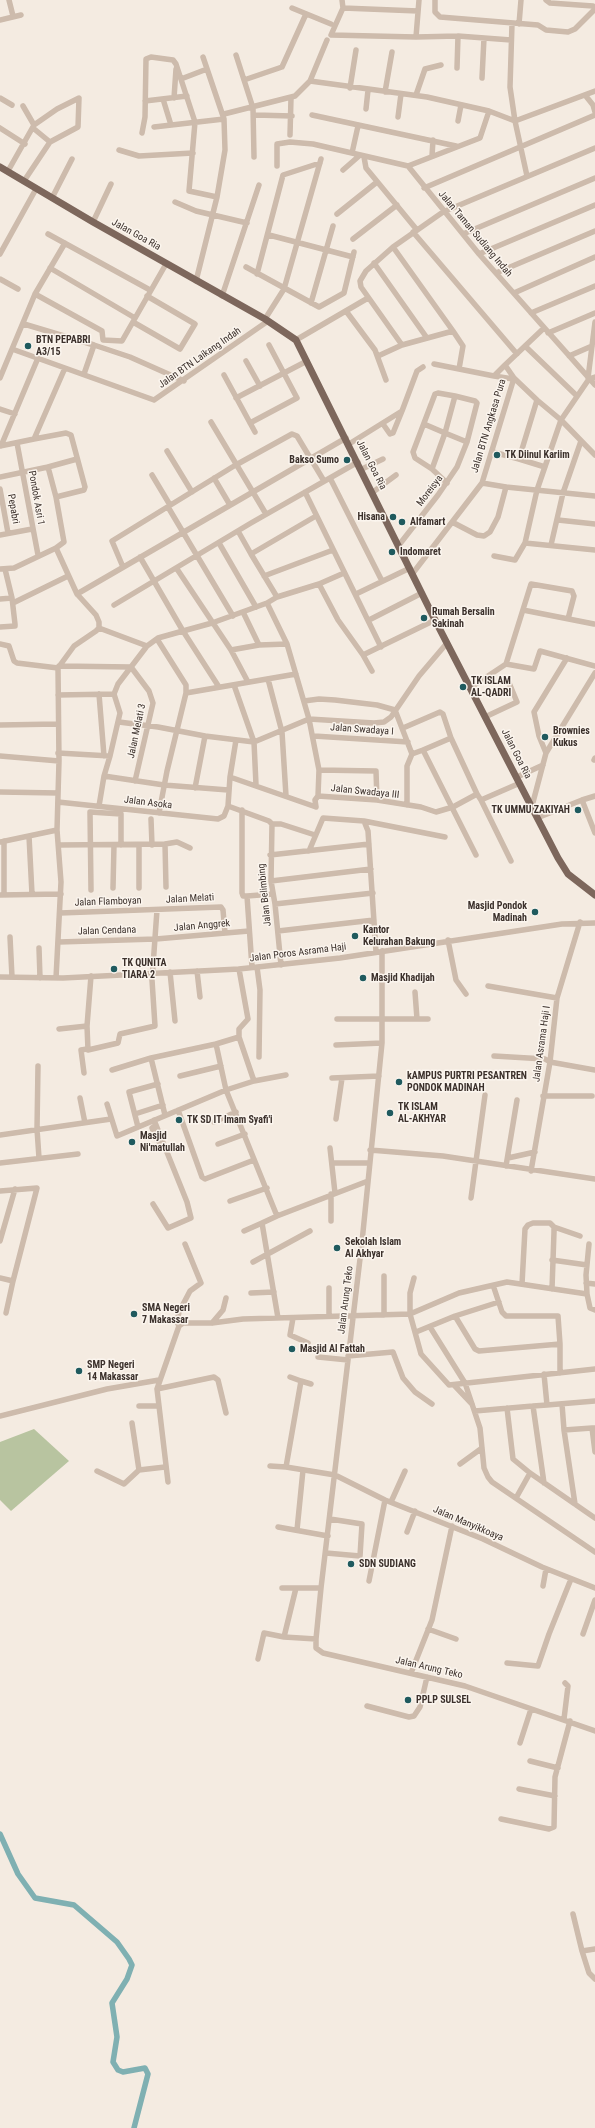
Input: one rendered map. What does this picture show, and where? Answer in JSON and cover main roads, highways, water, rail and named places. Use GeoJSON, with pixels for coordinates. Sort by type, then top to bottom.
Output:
{"type":"FeatureCollection","features":[{"type":"Feature","properties":{"kind":"main road","name":"Jalan Goa Ria"},"geometry":{"type":"LineString","coordinates":[[0,167],[166,264],[267,320],[296,340],[362,469],[435,620],[537,818],[568,874],[595,895]]}},
{"type":"Feature","properties":{"kind":"waterway"},"geometry":{"type":"LineString","coordinates":[[0,1834],[18,1874],[35,1898],[74,1905],[117,1942],[132,1965],[127,1979],[112,2003],[117,2037],[113,2062],[118,2070],[123,2072],[145,2068],[148,2074],[134,2128]]}},
{"type":"Feature","properties":{"kind":"place","name":"BTN PEPABRI A3/15"},"geometry":{"type":"Point","coordinates":[28,346]}},
{"type":"Feature","properties":{"kind":"place","name":"TK Diinul Kariim"},"geometry":{"type":"Point","coordinates":[497,455]}},
{"type":"Feature","properties":{"kind":"place","name":"Bakso Sumo"},"geometry":{"type":"Point","coordinates":[347,460]}},
{"type":"Feature","properties":{"kind":"place","name":"Hisana"},"geometry":{"type":"Point","coordinates":[393,517]}},
{"type":"Feature","properties":{"kind":"place","name":"Alfamart"},"geometry":{"type":"Point","coordinates":[402,522]}},
{"type":"Feature","properties":{"kind":"place","name":"Indomaret"},"geometry":{"type":"Point","coordinates":[392,552]}},
{"type":"Feature","properties":{"kind":"place","name":"Rumah Bersalin Sakinah"},"geometry":{"type":"Point","coordinates":[424,618]}},
{"type":"Feature","properties":{"kind":"place","name":"TK ISLAM AL-QADRI"},"geometry":{"type":"Point","coordinates":[463,687]}},
{"type":"Feature","properties":{"kind":"place","name":"Brownies Kukus"},"geometry":{"type":"Point","coordinates":[545,737]}},
{"type":"Feature","properties":{"kind":"place","name":"TK UMMU ZAKIYAH"},"geometry":{"type":"Point","coordinates":[578,810]}},
{"type":"Feature","properties":{"kind":"place","name":"Masjid Pondok Madinah"},"geometry":{"type":"Point","coordinates":[535,912]}},
{"type":"Feature","properties":{"kind":"place","name":"Kantor Kelurahan Bakung"},"geometry":{"type":"Point","coordinates":[355,936]}},
{"type":"Feature","properties":{"kind":"place","name":"TK QUNITA TIARA 2"},"geometry":{"type":"Point","coordinates":[114,969]}},
{"type":"Feature","properties":{"kind":"place","name":"Masjid Khadijah"},"geometry":{"type":"Point","coordinates":[363,978]}},
{"type":"Feature","properties":{"kind":"place","name":"kAMPUS PURTRI PESANTREN PONDOK MADINAH"},"geometry":{"type":"Point","coordinates":[399,1082]}},
{"type":"Feature","properties":{"kind":"place","name":"TK ISLAM AL-AKHYAR"},"geometry":{"type":"Point","coordinates":[390,1113]}},
{"type":"Feature","properties":{"kind":"place","name":"TK SD IT Imam Syafi'i"},"geometry":{"type":"Point","coordinates":[179,1120]}},
{"type":"Feature","properties":{"kind":"place","name":"Masjid Ni'matullah"},"geometry":{"type":"Point","coordinates":[132,1142]}},
{"type":"Feature","properties":{"kind":"place","name":"Sekolah Islam Al Akhyar"},"geometry":{"type":"Point","coordinates":[337,1248]}},
{"type":"Feature","properties":{"kind":"place","name":"SMA Negeri 7 Makassar"},"geometry":{"type":"Point","coordinates":[134,1314]}},
{"type":"Feature","properties":{"kind":"place","name":"Masjid Al Fattah"},"geometry":{"type":"Point","coordinates":[292,1349]}},
{"type":"Feature","properties":{"kind":"place","name":"SMP Negeri 14 Makassar"},"geometry":{"type":"Point","coordinates":[79,1371]}},
{"type":"Feature","properties":{"kind":"place","name":"SDN SUDIANG"},"geometry":{"type":"Point","coordinates":[351,1564]}},
{"type":"Feature","properties":{"kind":"place","name":"PPLP SULSEL"},"geometry":{"type":"Point","coordinates":[408,1700]}}]}
